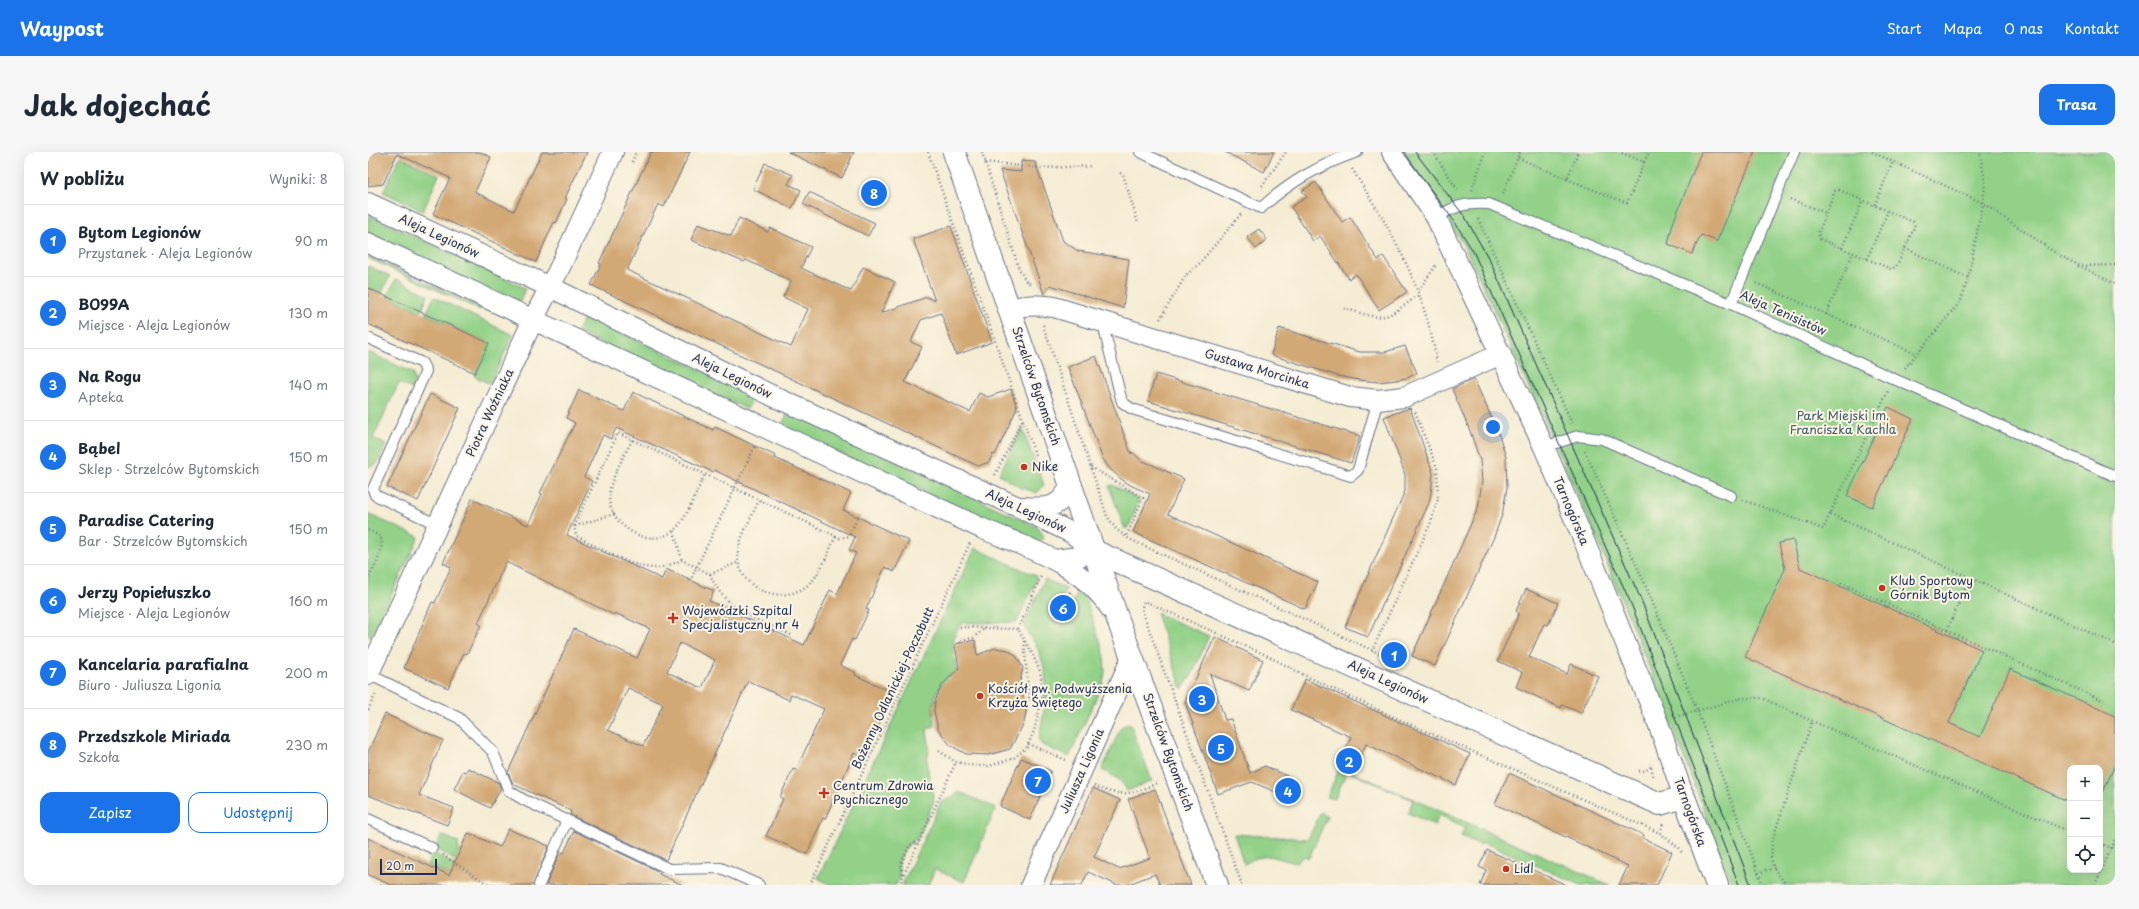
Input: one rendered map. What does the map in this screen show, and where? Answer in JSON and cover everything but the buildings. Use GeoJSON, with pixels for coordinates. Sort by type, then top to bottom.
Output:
{"type":"FeatureCollection","features":[{"type":"Feature","properties":{"kind":"street","name":"Piotra Woźniaka"},"geometry":{"type":"LineString","coordinates":[[373,676],[438,525],[613,152]]}},
{"type":"Feature","properties":{"kind":"street","name":"Strzelców Bytomskich"},"geometry":{"type":"LineString","coordinates":[[954,152],[1118,620],[1217,885]]}},
{"type":"Feature","properties":{"kind":"street","name":"Tarnogórska"},"geometry":{"type":"LineString","coordinates":[[1392,152],[1436,216],[1544,447],[1590,555],[1658,723],[1717,885]]}},
{"type":"Feature","properties":{"kind":"street","name":"Aleja Legionów"},"geometry":{"type":"LineString","coordinates":[[368,203],[550,287],[777,398],[1016,506],[1072,533],[1094,551],[1660,804]]}},
{"type":"Feature","properties":{"kind":"street"},"geometry":{"type":"LineString","coordinates":[[368,243],[533,320],[756,438],[981,528],[1049,570],[1087,581],[1101,593],[1118,620]]}},
{"type":"Feature","properties":{"kind":"street","name":"Gustawa Morcinka"},"geometry":{"type":"LineString","coordinates":[[1010,309],[1021,306],[1035,305],[1054,307],[1350,396],[1378,400],[1404,397],[1500,354]]}},
{"type":"Feature","properties":{"kind":"street"},"geometry":{"type":"LineString","coordinates":[[756,438],[777,398]]}},
{"type":"Feature","properties":{"kind":"street"},"geometry":{"type":"LineString","coordinates":[[1016,506],[1040,508],[1050,507],[1067,494],[1070,484]]}},
{"type":"Feature","properties":{"kind":"street"},"geometry":{"type":"LineString","coordinates":[[1049,570],[1094,551]]}},
{"type":"Feature","properties":{"kind":"street","name":"Strzelców Bytomskich"},"geometry":{"type":"LineString","coordinates":[[1118,620],[1117,597],[1121,587],[1129,580],[1149,576]]}},
{"type":"Feature","properties":{"kind":"street","name":"Juliusza Ligonia"},"geometry":{"type":"LineString","coordinates":[[1031,885],[1087,776],[1132,657]]}},
{"type":"Feature","properties":{"kind":"street"},"geometry":{"type":"LineString","coordinates":[[1660,804],[1684,797]]}},
{"type":"Feature","properties":{"kind":"lane"},"geometry":{"type":"LineString","coordinates":[[1140,152],[1261,208],[1280,191],[1314,169],[1358,152]]}},
{"type":"Feature","properties":{"kind":"lane"},"geometry":{"type":"LineString","coordinates":[[1731,304],[1794,152]]}},
{"type":"Feature","properties":{"kind":"lane","name":"Aleja Tenisistów"},"geometry":{"type":"LineString","coordinates":[[1436,216],[1467,203],[1489,204],[1731,304],[1894,379],[2115,476]]}},
{"type":"Feature","properties":{"kind":"lane"},"geometry":{"type":"LineString","coordinates":[[1108,324],[1105,333],[1122,402],[1132,409],[1351,476],[1358,470],[1377,408],[1378,400]]}},
{"type":"Feature","properties":{"kind":"lane"},"geometry":{"type":"LineString","coordinates":[[368,338],[422,363],[426,371],[374,489],[375,495],[438,525]]}},
{"type":"Feature","properties":{"kind":"lane"},"geometry":{"type":"LineString","coordinates":[[1544,447],[1578,436],[1602,439],[1731,496]]}},
{"type":"Feature","properties":{"kind":"lane"},"geometry":{"type":"LineString","coordinates":[[373,676],[459,718],[493,752],[509,791],[669,869],[722,868],[759,885]]}},
{"type":"Feature","properties":{"kind":"lane"},"geometry":{"type":"LineString","coordinates":[[368,819],[432,848]]}},
{"type":"Feature","properties":{"kind":"lane"},"geometry":{"type":"LineString","coordinates":[[539,885],[567,820]]}},
{"type":"Feature","properties":{"kind":"path"},"geometry":{"type":"LineString","coordinates":[[630,166],[636,152]]}},
{"type":"Feature","properties":{"kind":"path"},"geometry":{"type":"LineString","coordinates":[[928,152],[1035,454],[1041,457]]}},
{"type":"Feature","properties":{"kind":"path"},"geometry":{"type":"LineString","coordinates":[[982,152],[1020,269],[1026,281],[1036,288]]}},
{"type":"Feature","properties":{"kind":"path"},"geometry":{"type":"LineString","coordinates":[[1156,326],[1186,275],[1198,265],[1251,203],[1286,152]]}},
{"type":"Feature","properties":{"kind":"path"},"geometry":{"type":"LineString","coordinates":[[1467,203],[1485,152]]}},
{"type":"Feature","properties":{"kind":"path"},"geometry":{"type":"LineString","coordinates":[[1498,208],[1520,152]]}},
{"type":"Feature","properties":{"kind":"path"},"geometry":{"type":"LineString","coordinates":[[1567,179],[1578,152]]}},
{"type":"Feature","properties":{"kind":"path"},"geometry":{"type":"LineString","coordinates":[[1620,152],[1644,162]]}},
{"type":"Feature","properties":{"kind":"path"},"geometry":{"type":"LineString","coordinates":[[1518,158],[1628,203],[1649,152]]}},
{"type":"Feature","properties":{"kind":"path"},"geometry":{"type":"LineString","coordinates":[[1872,152],[1983,203],[2077,266],[2115,284]]}},
{"type":"Feature","properties":{"kind":"path"},"geometry":{"type":"LineString","coordinates":[[1344,157],[1386,221],[1406,260],[1419,292],[1430,327],[1438,368]]}},
{"type":"Feature","properties":{"kind":"path"},"geometry":{"type":"LineString","coordinates":[[985,162],[1040,168],[1092,166]]}},
{"type":"Feature","properties":{"kind":"path"},"geometry":{"type":"LineString","coordinates":[[1875,206],[1893,162]]}},
{"type":"Feature","properties":{"kind":"path"},"geometry":{"type":"LineString","coordinates":[[1120,173],[1123,174],[1138,223]]}},
{"type":"Feature","properties":{"kind":"path"},"geometry":{"type":"LineString","coordinates":[[1839,190],[1875,206],[1913,222],[1914,226],[1896,267],[1891,270],[1820,239],[1818,234],[1835,191],[1839,190]]}},
{"type":"Feature","properties":{"kind":"path"},"geometry":{"type":"LineString","coordinates":[[1777,194],[1826,213]]}},
{"type":"Feature","properties":{"kind":"path"},"geometry":{"type":"LineString","coordinates":[[1842,248],[1863,200]]}},
{"type":"Feature","properties":{"kind":"path"},"geometry":{"type":"LineString","coordinates":[[1867,259],[1888,211]]}},
{"type":"Feature","properties":{"kind":"path"},"geometry":{"type":"LineString","coordinates":[[1905,248],[1968,278]]}},
{"type":"Feature","properties":{"kind":"path"},"geometry":{"type":"LineString","coordinates":[[1826,315],[1853,253]]}},
{"type":"Feature","properties":{"kind":"path"},"geometry":{"type":"LineString","coordinates":[[1344,308],[1381,318],[1393,314],[1419,292],[1440,260]]}},
{"type":"Feature","properties":{"kind":"path"},"geometry":{"type":"LineString","coordinates":[[2077,266],[2115,265]]}},
{"type":"Feature","properties":{"kind":"path"},"geometry":{"type":"LineString","coordinates":[[1742,277],[1916,354]]}},
{"type":"Feature","properties":{"kind":"path"},"geometry":{"type":"LineString","coordinates":[[1046,320],[1043,323],[1044,330],[1107,516],[1116,529],[1126,537],[1386,657]]}},
{"type":"Feature","properties":{"kind":"path"},"geometry":{"type":"LineString","coordinates":[[1372,651],[1431,522],[1438,499],[1437,468],[1412,405]]}},
{"type":"Feature","properties":{"kind":"path"},"geometry":{"type":"LineString","coordinates":[[994,477],[1023,418]]}},
{"type":"Feature","properties":{"kind":"path"},"geometry":{"type":"LineString","coordinates":[[791,635],[730,604],[716,589],[710,574],[682,560],[655,568],[633,563],[576,536],[574,526],[618,433],[840,538],[849,536],[860,512]]}},
{"type":"Feature","properties":{"kind":"path"},"geometry":{"type":"LineString","coordinates":[[690,580],[735,488],[756,438]]}},
{"type":"Feature","properties":{"kind":"path"},"geometry":{"type":"LineString","coordinates":[[632,440],[610,489],[609,498],[614,514],[628,529],[638,536],[648,538],[662,537],[674,531],[681,522],[705,474]]}},
{"type":"Feature","properties":{"kind":"path"},"geometry":{"type":"LineString","coordinates":[[1090,466],[1143,498],[1126,537]]}},
{"type":"Feature","properties":{"kind":"path"},"geometry":{"type":"LineString","coordinates":[[987,473],[1000,480]]}},
{"type":"Feature","properties":{"kind":"path"},"geometry":{"type":"LineString","coordinates":[[760,500],[740,544],[739,562],[741,570],[750,583],[770,595],[783,596],[796,592],[809,584],[818,572],[836,536]]}},
{"type":"Feature","properties":{"kind":"path"},"geometry":{"type":"LineString","coordinates":[[574,526],[614,514]]}},
{"type":"Feature","properties":{"kind":"path"},"geometry":{"type":"LineString","coordinates":[[1830,514],[2115,644]]}},
{"type":"Feature","properties":{"kind":"path"},"geometry":{"type":"LineString","coordinates":[[368,530],[380,536],[382,540],[380,553],[368,579]]}},
{"type":"Feature","properties":{"kind":"path"},"geometry":{"type":"LineString","coordinates":[[674,531],[682,560]]}},
{"type":"Feature","properties":{"kind":"path","name":"Bożenny Odlanickiej-Poczobutt"},"geometry":{"type":"LineString","coordinates":[[810,885],[971,541],[965,538]]}},
{"type":"Feature","properties":{"kind":"path"},"geometry":{"type":"LineString","coordinates":[[710,574],[739,562]]}},
{"type":"Feature","properties":{"kind":"path"},"geometry":{"type":"LineString","coordinates":[[1036,571],[1049,570]]}},
{"type":"Feature","properties":{"kind":"path"},"geometry":{"type":"LineString","coordinates":[[1018,629],[1049,570]]}},
{"type":"Feature","properties":{"kind":"path"},"geometry":{"type":"LineString","coordinates":[[1947,630],[1970,578]]}},
{"type":"Feature","properties":{"kind":"path"},"geometry":{"type":"LineString","coordinates":[[1841,582],[2104,701]]}},
{"type":"Feature","properties":{"kind":"path"},"geometry":{"type":"LineString","coordinates":[[1065,604],[1072,587]]}},
{"type":"Feature","properties":{"kind":"path"},"geometry":{"type":"LineString","coordinates":[[1242,885],[1143,613],[1142,608],[1144,601],[1266,654],[1304,675],[1400,720],[1660,833],[1679,848],[1685,860]]}},
{"type":"Feature","properties":{"kind":"path"},"geometry":{"type":"LineString","coordinates":[[960,627],[1018,629]]}},
{"type":"Feature","properties":{"kind":"path"},"geometry":{"type":"LineString","coordinates":[[960,643],[960,640],[973,638],[985,628]]}},
{"type":"Feature","properties":{"kind":"path"},"geometry":{"type":"LineString","coordinates":[[938,751],[956,762],[976,766],[989,766],[1014,758],[1028,744],[1034,731],[1043,696],[1040,671],[1018,629]]}},
{"type":"Feature","properties":{"kind":"path"},"geometry":{"type":"LineString","coordinates":[[1024,638],[1029,699],[1041,704]]}},
{"type":"Feature","properties":{"kind":"path"},"geometry":{"type":"LineString","coordinates":[[368,710],[373,676]]}},
{"type":"Feature","properties":{"kind":"path"},"geometry":{"type":"LineString","coordinates":[[1658,723],[1697,710],[1742,698],[1762,698],[2067,831]]}},
{"type":"Feature","properties":{"kind":"path"},"geometry":{"type":"LineString","coordinates":[[1697,710],[1762,885]]}},
{"type":"Feature","properties":{"kind":"path"},"geometry":{"type":"LineString","coordinates":[[1787,885],[1770,860],[1772,841],[1812,721]]}},
{"type":"Feature","properties":{"kind":"path"},"geometry":{"type":"LineString","coordinates":[[1028,744],[1087,776],[1110,793],[1129,794],[1160,782],[1158,776]]}},
{"type":"Feature","properties":{"kind":"path"},"geometry":{"type":"LineString","coordinates":[[1652,758],[1651,767],[1663,822],[1660,833]]}},
{"type":"Feature","properties":{"kind":"path"},"geometry":{"type":"LineString","coordinates":[[899,885],[956,762]]}},
{"type":"Feature","properties":{"kind":"path"},"geometry":{"type":"LineString","coordinates":[[1634,770],[1645,771],[1651,767]]}},
{"type":"Feature","properties":{"kind":"path"},"geometry":{"type":"LineString","coordinates":[[2095,885],[2115,840]]}},
{"type":"Feature","properties":{"kind":"path"},"geometry":{"type":"LineString","coordinates":[[904,875],[901,864],[910,845],[919,842]]}},
{"type":"Feature","properties":{"kind":"path"},"geometry":{"type":"LineString","coordinates":[[2103,845],[2115,849]]}},
{"type":"Feature","properties":{"kind":"path"},"geometry":{"type":"LineString","coordinates":[[432,848],[489,885]]}},
{"type":"Feature","properties":{"kind":"path"},"geometry":{"type":"LineString","coordinates":[[1758,873],[1774,868]]}},
{"type":"Feature","properties":{"kind":"path"},"geometry":{"type":"LineString","coordinates":[[380,885],[382,881]]}},
{"type":"Feature","properties":{"kind":"green space","name":"Park Miejski im. Franciszka Kachla"},"geometry":{"type":"Polygon","coordinates":[[[1396,152],[2115,152],[2115,885],[1732,885],[1664,704],[1595,533],[1462,242],[1396,152]]]}},
{"type":"Feature","properties":{"kind":"green space"},"geometry":{"type":"Polygon","coordinates":[[[400,157],[439,175],[423,211],[383,192],[400,157]]]}},
{"type":"Feature","properties":{"kind":"green space"},"geometry":{"type":"Polygon","coordinates":[[[368,215],[525,288],[519,304],[368,234],[368,215]]]}},
{"type":"Feature","properties":{"kind":"green space"},"geometry":{"type":"Polygon","coordinates":[[[368,256],[482,308],[480,310],[368,258],[368,256]]]}},
{"type":"Feature","properties":{"kind":"green space"},"geometry":{"type":"Polygon","coordinates":[[[368,266],[390,276],[381,294],[368,288],[368,266]]]}},
{"type":"Feature","properties":{"kind":"green space"},"geometry":{"type":"Polygon","coordinates":[[[396,279],[428,295],[421,312],[387,296],[396,279]]]}},
{"type":"Feature","properties":{"kind":"green space"},"geometry":{"type":"Polygon","coordinates":[[[434,297],[513,335],[490,384],[474,376],[488,343],[426,314],[434,297]]]}},
{"type":"Feature","properties":{"kind":"green space"},"geometry":{"type":"Polygon","coordinates":[[[585,316],[755,395],[747,409],[577,332],[585,316]]]}},
{"type":"Feature","properties":{"kind":"green space"},"geometry":{"type":"Polygon","coordinates":[[[368,352],[413,373],[415,383],[412,389],[399,383],[373,438],[386,445],[377,464],[368,467],[368,352]]]}},
{"type":"Feature","properties":{"kind":"green space"},"geometry":{"type":"Polygon","coordinates":[[[789,411],[1037,527],[1044,536],[1040,542],[1035,543],[781,426],[789,411]]]}},
{"type":"Feature","properties":{"kind":"green space"},"geometry":{"type":"Polygon","coordinates":[[[1022,428],[1044,485],[1037,493],[1019,487],[999,474],[1022,428]]]}},
{"type":"Feature","properties":{"kind":"green space"},"geometry":{"type":"Polygon","coordinates":[[[1113,485],[1139,500],[1129,527],[1125,529],[1109,486],[1113,485]]]}},
{"type":"Feature","properties":{"kind":"green space"},"geometry":{"type":"Polygon","coordinates":[[[368,514],[419,537],[371,637],[368,636],[368,514]]]}},
{"type":"Feature","properties":{"kind":"green space"},"geometry":{"type":"Polygon","coordinates":[[[975,548],[1036,576],[1036,581],[1017,622],[962,623],[955,634],[953,646],[956,671],[949,676],[936,694],[933,709],[935,726],[927,729],[929,745],[927,765],[934,801],[918,838],[908,845],[901,855],[899,877],[896,885],[831,885],[818,878],[975,548]]]}},
{"type":"Feature","properties":{"kind":"green space"},"geometry":{"type":"Polygon","coordinates":[[[1045,579],[1066,589],[1055,613],[1066,618],[1077,594],[1085,597],[1104,653],[1105,672],[1103,683],[1069,757],[1042,745],[1039,740],[1045,704],[1046,681],[1041,658],[1036,645],[1024,624],[1045,579]]]}},
{"type":"Feature","properties":{"kind":"green space"},"geometry":{"type":"Polygon","coordinates":[[[1156,613],[1209,636],[1192,675],[1182,689],[1156,613]]]}},
{"type":"Feature","properties":{"kind":"green space"},"geometry":{"type":"Polygon","coordinates":[[[1130,723],[1152,781],[1127,791],[1120,781],[1102,770],[1121,727],[1130,723]]]}},
{"type":"Feature","properties":{"kind":"green space"},"geometry":{"type":"Polygon","coordinates":[[[1340,767],[1610,885],[1581,885],[1483,842],[1481,845],[1461,836],[1465,827],[1439,815],[1435,825],[1408,813],[1413,800],[1347,771],[1335,799],[1327,797],[1340,767]]]}},
{"type":"Feature","properties":{"kind":"green space"},"geometry":{"type":"Polygon","coordinates":[[[959,792],[996,808],[964,882],[935,869],[928,885],[902,885],[941,802],[949,799],[959,792]]]}},
{"type":"Feature","properties":{"kind":"green space"},"geometry":{"type":"Polygon","coordinates":[[[1321,812],[1327,817],[1309,858],[1304,856],[1296,863],[1270,856],[1256,858],[1244,864],[1234,834],[1308,839],[1321,812]]]}},
{"type":"Feature","properties":{"kind":"green space"},"geometry":{"type":"Polygon","coordinates":[[[441,835],[458,842],[459,854],[492,885],[436,848],[441,835]]]}},
{"type":"Feature","properties":{"kind":"green space"},"geometry":{"type":"Polygon","coordinates":[[[433,852],[486,885],[457,878],[428,865],[433,852]]]}},
{"type":"Feature","properties":{"kind":"tram line"},"geometry":{"type":"LineString","coordinates":[[1403,152],[1454,221],[1473,251],[1632,606],[1739,885]]}},
{"type":"Feature","properties":{"kind":"tram line"},"geometry":{"type":"LineString","coordinates":[[1415,152],[1465,217],[1490,261],[1642,602],[1751,885]]}},
{"type":"Feature","properties":{"kind":"place","name":"Przedszkole Miriada"},"geometry":{"type":"Point","coordinates":[874,193]}},
{"type":"Feature","properties":{"kind":"place","name":"Nike"},"geometry":{"type":"Point","coordinates":[1024,467]}},
{"type":"Feature","properties":{"kind":"place","name":"Klub Sportowy Górnik Bytom"},"geometry":{"type":"Point","coordinates":[1882,588]}},
{"type":"Feature","properties":{"kind":"place","name":"Jerzy Popiełuszko"},"geometry":{"type":"Point","coordinates":[1063,608]}},
{"type":"Feature","properties":{"kind":"place","name":"Wojewódzki Szpital Specjalistyczny nr 4"},"geometry":{"type":"Point","coordinates":[673,618]}},
{"type":"Feature","properties":{"kind":"place","name":"Bytom Legionów"},"geometry":{"type":"Point","coordinates":[1394,655]}},
{"type":"Feature","properties":{"kind":"place","name":"Kościół pw. Podwyższenia Krzyża Świętego"},"geometry":{"type":"Point","coordinates":[980,696]}},
{"type":"Feature","properties":{"kind":"place","name":"Na Rogu"},"geometry":{"type":"Point","coordinates":[1202,699]}},
{"type":"Feature","properties":{"kind":"place","name":"Paradise Catering"},"geometry":{"type":"Point","coordinates":[1221,748]}},
{"type":"Feature","properties":{"kind":"place","name":"B099A"},"geometry":{"type":"Point","coordinates":[1349,761]}},
{"type":"Feature","properties":{"kind":"place","name":"Kancelaria parafialna"},"geometry":{"type":"Point","coordinates":[1038,781]}},
{"type":"Feature","properties":{"kind":"place","name":"Bąbel"},"geometry":{"type":"Point","coordinates":[1288,791]}},
{"type":"Feature","properties":{"kind":"place","name":"Centrum Zdrowia Psychicznego"},"geometry":{"type":"Point","coordinates":[824,793]}},
{"type":"Feature","properties":{"kind":"place","name":"Lidl"},"geometry":{"type":"Point","coordinates":[1506,869]}}]}
